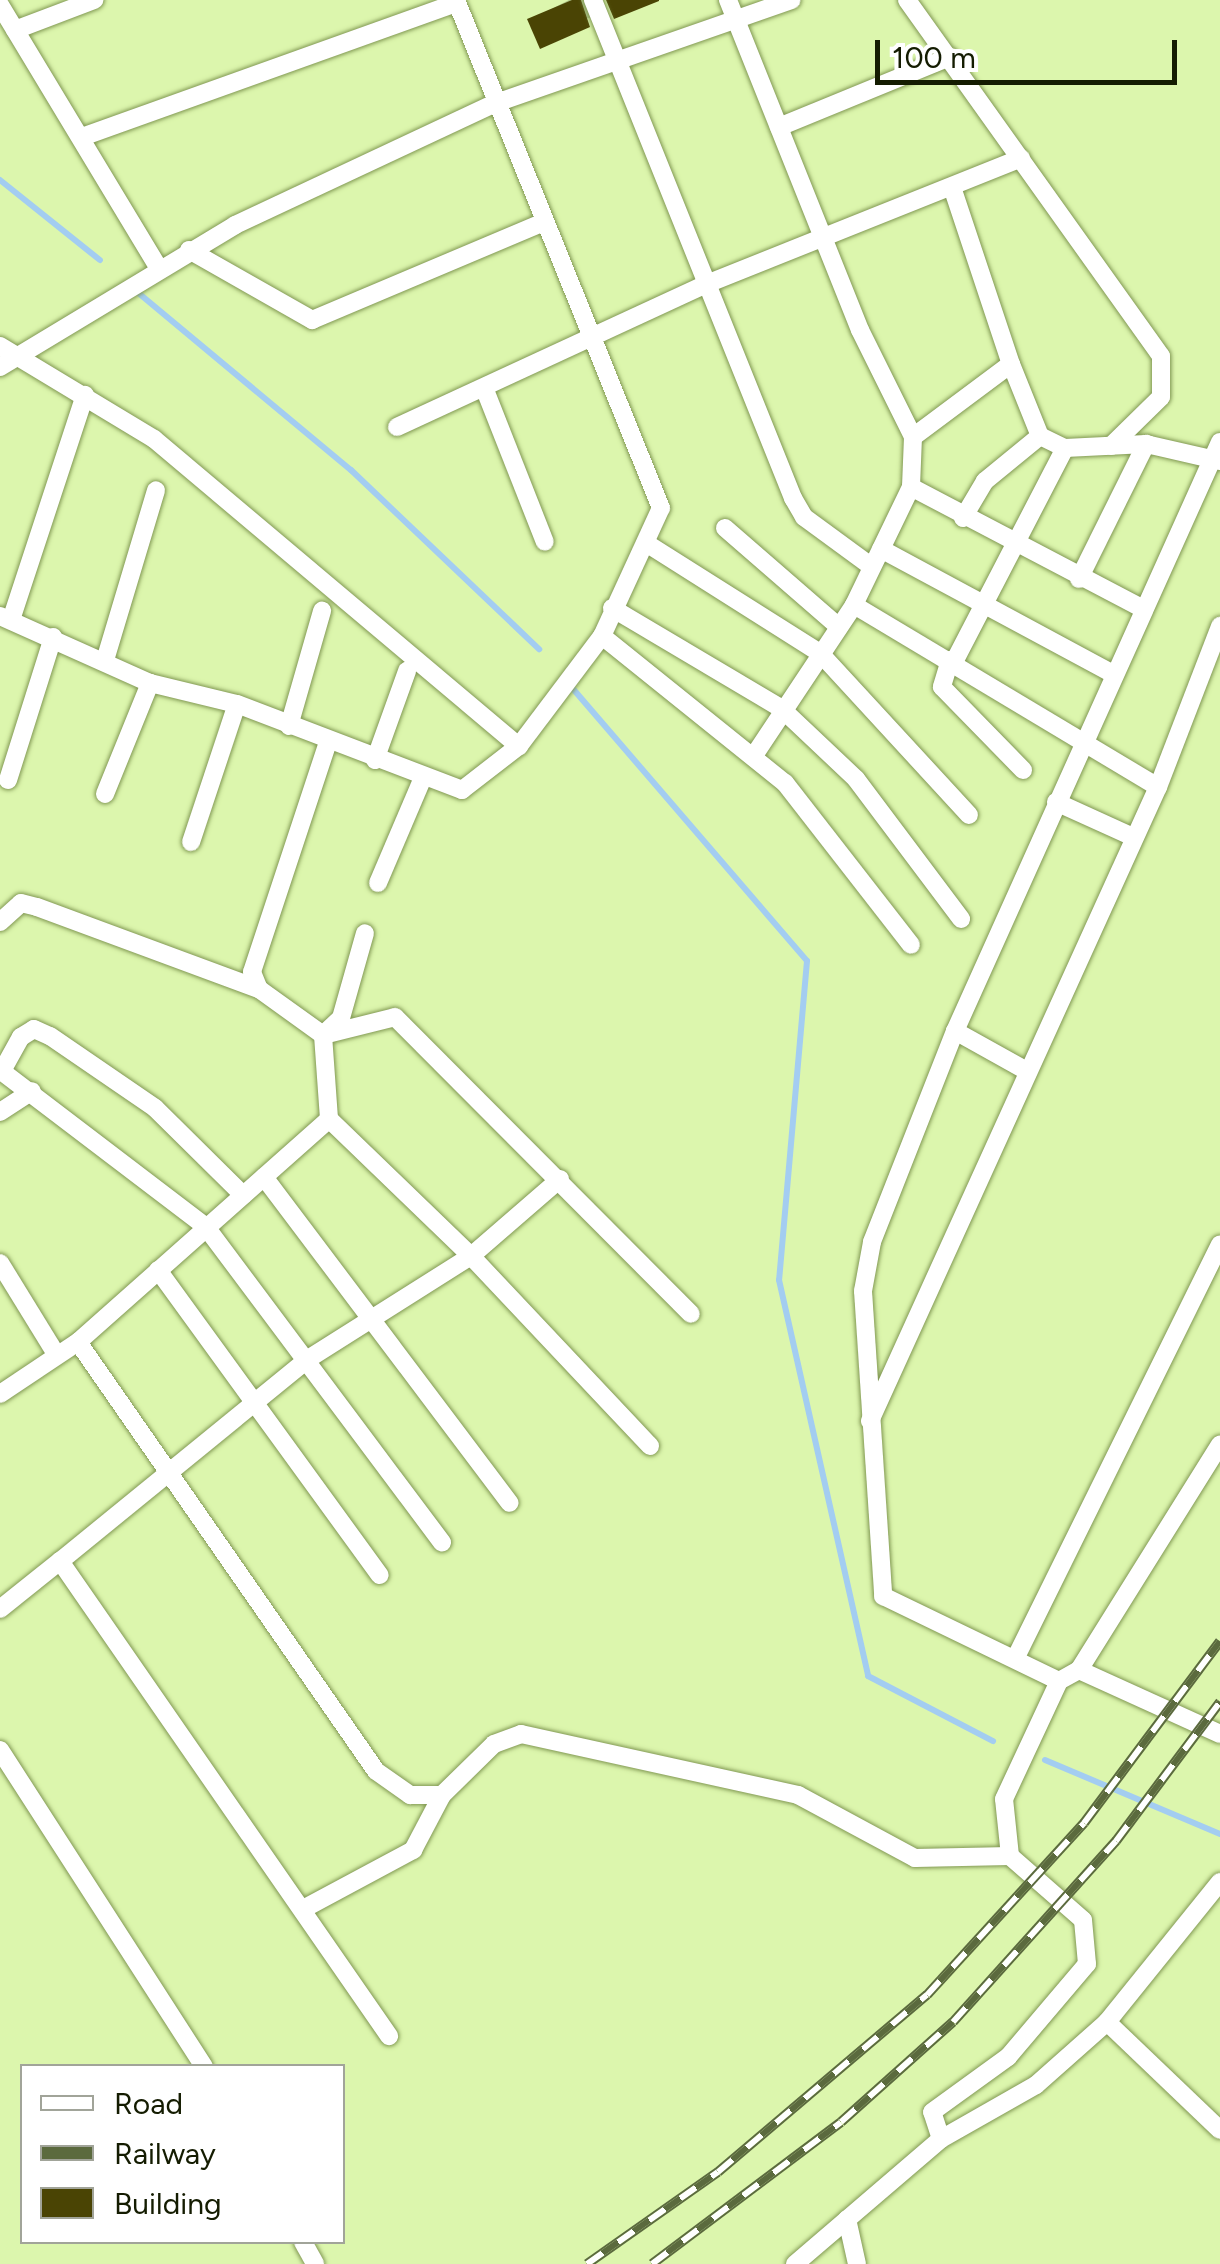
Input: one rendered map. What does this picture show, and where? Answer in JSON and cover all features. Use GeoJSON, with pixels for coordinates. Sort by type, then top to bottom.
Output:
{"type":"FeatureCollection","features":[{"type":"Feature","properties":{"kind":"street"},"geometry":{"type":"LineString","coordinates":[[15,30],[94,0]]}},
{"type":"Feature","properties":{"kind":"street"},"geometry":{"type":"LineString","coordinates":[[593,0],[804,517],[872,567]]}},
{"type":"Feature","properties":{"kind":"street"},"geometry":{"type":"LineString","coordinates":[[728,0],[823,235],[913,437],[911,487],[854,605],[755,754]]}},
{"type":"Feature","properties":{"kind":"street"},"geometry":{"type":"LineString","coordinates":[[4,356],[107,308],[158,268],[190,250],[496,103],[792,0]]}},
{"type":"Feature","properties":{"kind":"street"},"geometry":{"type":"LineString","coordinates":[[907,0],[1161,356],[1161,397],[1111,446]]}},
{"type":"Feature","properties":{"kind":"street"},"geometry":{"type":"LineString","coordinates":[[82,137],[456,2],[660,508],[602,636],[519,746],[480,784],[462,790],[422,780],[237,704],[150,683],[106,657],[6,618],[85,395]]}},
{"type":"Feature","properties":{"kind":"street"},"geometry":{"type":"LineString","coordinates":[[0,6],[158,268]]}},
{"type":"Feature","properties":{"kind":"street"},"geometry":{"type":"LineString","coordinates":[[779,128],[950,57]]}},
{"type":"Feature","properties":{"kind":"street"},"geometry":{"type":"LineString","coordinates":[[397,428],[709,284],[1021,158]]}},
{"type":"Feature","properties":{"kind":"street"},"geometry":{"type":"LineString","coordinates":[[952,187],[1011,364],[1040,436],[1065,448],[1146,444],[1218,453],[1113,674],[954,1031],[872,1242],[863,1291],[867,1428],[882,1596],[1016,1656],[1059,1681]]}},
{"type":"Feature","properties":{"kind":"street"},"geometry":{"type":"LineString","coordinates":[[190,250],[312,320],[542,223]]}},
{"type":"Feature","properties":{"kind":"street"},"geometry":{"type":"LineString","coordinates":[[4,356],[85,395],[154,440],[519,746]]}},
{"type":"Feature","properties":{"kind":"street"},"geometry":{"type":"LineString","coordinates":[[913,437],[1011,364]]}},
{"type":"Feature","properties":{"kind":"street"},"geometry":{"type":"LineString","coordinates":[[485,390],[545,542]]}},
{"type":"Feature","properties":{"kind":"street"},"geometry":{"type":"LineString","coordinates":[[962,518],[997,468],[1040,436]]}},
{"type":"Feature","properties":{"kind":"street"},"geometry":{"type":"LineString","coordinates":[[1079,579],[1146,444]]}},
{"type":"Feature","properties":{"kind":"street"},"geometry":{"type":"LineString","coordinates":[[1023,770],[942,687],[952,661],[986,612],[1012,547],[1065,448]]}},
{"type":"Feature","properties":{"kind":"street"},"geometry":{"type":"LineString","coordinates":[[911,487],[1012,547],[1143,609]]}},
{"type":"Feature","properties":{"kind":"street"},"geometry":{"type":"LineString","coordinates":[[106,657],[156,490]]}},
{"type":"Feature","properties":{"kind":"street"},"geometry":{"type":"LineString","coordinates":[[726,528],[839,627]]}},
{"type":"Feature","properties":{"kind":"street"},"geometry":{"type":"LineString","coordinates":[[646,544],[820,654],[969,814]]}},
{"type":"Feature","properties":{"kind":"street"},"geometry":{"type":"LineString","coordinates":[[881,549],[986,612],[1113,674]]}},
{"type":"Feature","properties":{"kind":"street"},"geometry":{"type":"LineString","coordinates":[[854,605],[1158,788]]}},
{"type":"Feature","properties":{"kind":"street"},"geometry":{"type":"LineString","coordinates":[[612,608],[782,709],[856,779],[961,918]]}},
{"type":"Feature","properties":{"kind":"street"},"geometry":{"type":"LineString","coordinates":[[288,726],[322,612]]}},
{"type":"Feature","properties":{"kind":"street"},"geometry":{"type":"LineString","coordinates":[[867,1428],[1158,788],[1220,626]]}},
{"type":"Feature","properties":{"kind":"street"},"geometry":{"type":"LineString","coordinates":[[8,780],[53,636]]}},
{"type":"Feature","properties":{"kind":"street"},"geometry":{"type":"LineString","coordinates":[[602,636],[755,754],[871,883],[911,945]]}},
{"type":"Feature","properties":{"kind":"street"},"geometry":{"type":"LineString","coordinates":[[376,760],[407,671]]}},
{"type":"Feature","properties":{"kind":"street"},"geometry":{"type":"LineString","coordinates":[[105,794],[150,683]]}},
{"type":"Feature","properties":{"kind":"street"},"geometry":{"type":"LineString","coordinates":[[191,842],[237,704]]}},
{"type":"Feature","properties":{"kind":"street"},"geometry":{"type":"LineString","coordinates":[[259,989],[258,941],[328,742]]}},
{"type":"Feature","properties":{"kind":"street"},"geometry":{"type":"LineString","coordinates":[[378,883],[422,780]]}},
{"type":"Feature","properties":{"kind":"street"},"geometry":{"type":"LineString","coordinates":[[1056,802],[1133,837]]}},
{"type":"Feature","properties":{"kind":"street"},"geometry":{"type":"LineString","coordinates":[[0,922],[20,903],[259,989],[324,1035]]}},
{"type":"Feature","properties":{"kind":"street"},"geometry":{"type":"LineString","coordinates":[[365,933],[341,1018],[324,1035],[329,1120],[471,1256],[650,1446]]}},
{"type":"Feature","properties":{"kind":"street"},"geometry":{"type":"LineString","coordinates":[[324,1035],[395,1016],[691,1314]]}},
{"type":"Feature","properties":{"kind":"street"},"geometry":{"type":"LineString","coordinates":[[243,1194],[155,1108],[50,1036],[34,1029],[21,1036],[1,1071],[206,1226],[442,1542]]}},
{"type":"Feature","properties":{"kind":"street"},"geometry":{"type":"LineString","coordinates":[[954,1031],[1028,1071]]}},
{"type":"Feature","properties":{"kind":"street"},"geometry":{"type":"LineString","coordinates":[[0,1112],[32,1091]]}},
{"type":"Feature","properties":{"kind":"street"},"geometry":{"type":"LineString","coordinates":[[0,1394],[78,1342],[329,1120]]}},
{"type":"Feature","properties":{"kind":"street"},"geometry":{"type":"LineString","coordinates":[[264,1177],[510,1503]]}},
{"type":"Feature","properties":{"kind":"street"},"geometry":{"type":"LineString","coordinates":[[0,1609],[251,1402],[308,1359],[372,1323],[471,1256],[560,1179]]}},
{"type":"Feature","properties":{"kind":"street"},"geometry":{"type":"LineString","coordinates":[[1016,1656],[1220,1245]]}},
{"type":"Feature","properties":{"kind":"street"},"geometry":{"type":"LineString","coordinates":[[0,1265],[56,1354]]}},
{"type":"Feature","properties":{"kind":"street"},"geometry":{"type":"LineString","coordinates":[[158,1270],[380,1575]]}},
{"type":"Feature","properties":{"kind":"street"},"geometry":{"type":"LineString","coordinates":[[78,1342],[163,1471],[376,1771],[410,1795],[442,1794]]}},
{"type":"Feature","properties":{"kind":"street"},"geometry":{"type":"LineString","coordinates":[[1010,1856],[1004,1799],[1059,1681],[1079,1670],[1220,1444]]}},
{"type":"Feature","properties":{"kind":"street"},"geometry":{"type":"LineString","coordinates":[[60,1561],[305,1908],[389,2036]]}},
{"type":"Feature","properties":{"kind":"street"},"geometry":{"type":"LineString","coordinates":[[1079,1670],[1220,1734]]}},
{"type":"Feature","properties":{"kind":"street"},"geometry":{"type":"LineString","coordinates":[[305,1908],[413,1850],[442,1794],[494,1744],[520,1734],[798,1795],[915,1858],[1010,1856],[1083,1920],[1087,1964],[1008,2058],[932,2112],[941,2139]]}},
{"type":"Feature","properties":{"kind":"street"},"geometry":{"type":"LineString","coordinates":[[0,1750],[203,2064]]}},
{"type":"Feature","properties":{"kind":"street"},"geometry":{"type":"LineString","coordinates":[[795,2264],[941,2139],[1036,2084],[1107,2022],[1220,1882]]}},
{"type":"Feature","properties":{"kind":"street"},"geometry":{"type":"LineString","coordinates":[[1107,2022],[1220,2130]]}},
{"type":"Feature","properties":{"kind":"street"},"geometry":{"type":"LineString","coordinates":[[846,2219],[857,2264]]}},
{"type":"Feature","properties":{"kind":"building"},"geometry":{"type":"Polygon","coordinates":[[[581,0],[590,27],[540,49],[527,19],[581,0]]]}},
{"type":"Feature","properties":{"kind":"building"},"geometry":{"type":"Polygon","coordinates":[[[606,0],[659,0],[659,1],[614,19],[606,0]]]}},
{"type":"Feature","properties":{"kind":"waterway"},"geometry":{"type":"LineString","coordinates":[[0,180],[100,260]]}},
{"type":"Feature","properties":{"kind":"waterway"},"geometry":{"type":"LineString","coordinates":[[136,291],[351,470],[539,649]]}},
{"type":"Feature","properties":{"kind":"waterway"},"geometry":{"type":"LineString","coordinates":[[574,690],[807,961],[779,1280],[868,1676],[993,1741]]}},
{"type":"Feature","properties":{"kind":"waterway"},"geometry":{"type":"LineString","coordinates":[[1045,1760],[1220,1834]]}},
{"type":"Feature","properties":{"kind":"railway"},"geometry":{"type":"LineString","coordinates":[[587,2264],[718,2172],[927,1995],[1084,1823],[1220,1641]]}},
{"type":"Feature","properties":{"kind":"railway"},"geometry":{"type":"LineString","coordinates":[[652,2264],[841,2122],[953,2022],[1116,1841],[1220,1702]]}}]}
